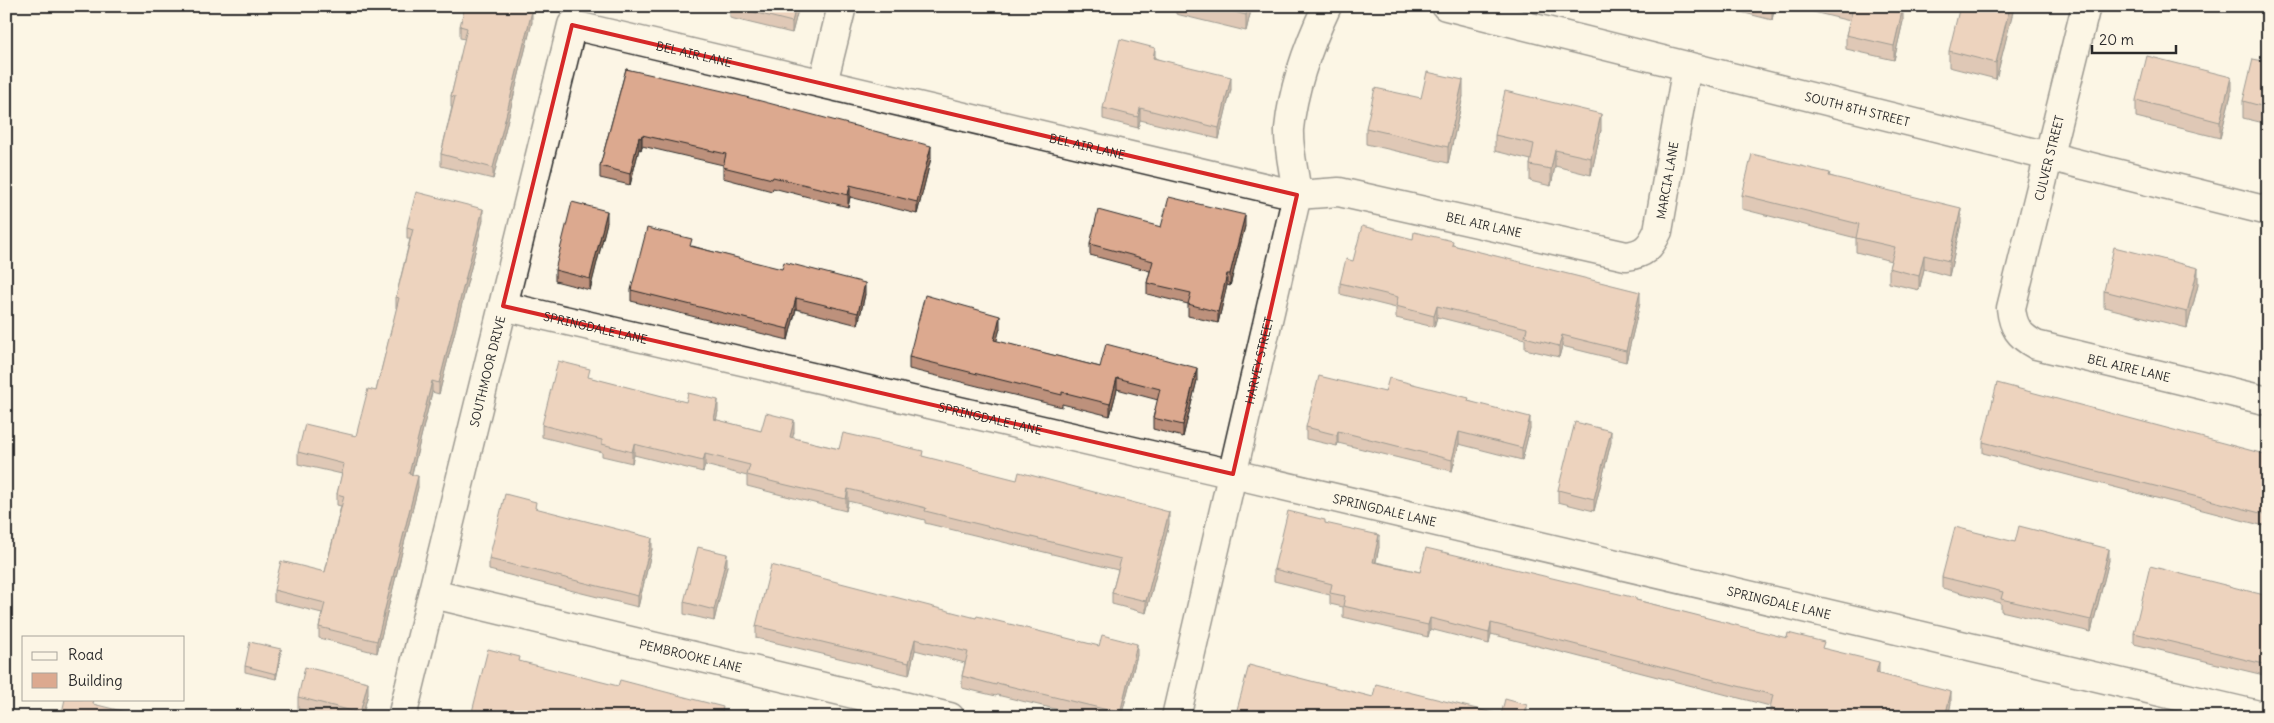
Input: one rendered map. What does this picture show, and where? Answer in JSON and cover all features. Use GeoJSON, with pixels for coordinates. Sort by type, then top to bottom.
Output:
{"type":"FeatureCollection","features":[{"type":"Feature","properties":{"kind":"street"},"geometry":{"type":"LineString","coordinates":[[823,83],[842,6]]}},
{"type":"Feature","properties":{"kind":"street","name":"HARVEY STREET"},"geometry":{"type":"LineString","coordinates":[[1176,717],[1297,195],[1289,130],[1303,68],[1327,6]]}},
{"type":"Feature","properties":{"kind":"street","name":"SOUTH 8TH STREET"},"geometry":{"type":"LineString","coordinates":[[1446,6],[2268,211]]}},
{"type":"Feature","properties":{"kind":"street","name":"CULVER STREET"},"geometry":{"type":"LineString","coordinates":[[2011,308],[2086,6]]}},
{"type":"Feature","properties":{"kind":"street","name":"BEL AIR LANE"},"geometry":{"type":"LineString","coordinates":[[572,25],[1297,195],[1339,192],[1605,252]]}},
{"type":"Feature","properties":{"kind":"street","name":"SOUTHMOOR DRIVE"},"geometry":{"type":"LineString","coordinates":[[402,717],[572,25]]}},
{"type":"Feature","properties":{"kind":"street","name":"MARCIA LANE"},"geometry":{"type":"LineString","coordinates":[[1605,252],[1626,256],[1639,254],[1647,250],[1658,231],[1687,66]]}},
{"type":"Feature","properties":{"kind":"street","name":"SPRINGDALE LANE"},"geometry":{"type":"LineString","coordinates":[[503,306],[1233,474],[2267,717]]}},
{"type":"Feature","properties":{"kind":"street","name":"BEL AIRE LANE"},"geometry":{"type":"LineString","coordinates":[[2011,308],[2016,330],[2024,338],[2036,345],[2268,401]]}},
{"type":"Feature","properties":{"kind":"street","name":"PEMBROOKE LANE"},"geometry":{"type":"LineString","coordinates":[[433,594],[950,717]]}},
{"type":"Feature","properties":{"kind":"highlighted area"},"geometry":{"type":"Polygon","coordinates":[[[572,25],[1297,195],[1233,474],[503,306],[572,25]]]}},
{"type":"Feature","properties":{"kind":"building"},"geometry":{"type":"Polygon","coordinates":[[[465,6],[514,6],[532,11],[493,168],[441,154],[455,97],[451,96],[467,28],[460,26],[465,6]]]}},
{"type":"Feature","properties":{"kind":"building"},"geometry":{"type":"Polygon","coordinates":[[[730,6],[796,6],[792,22],[730,6]]]}},
{"type":"Feature","properties":{"kind":"building"},"geometry":{"type":"Polygon","coordinates":[[[1211,6],[1248,6],[1246,15],[1211,6]]]}},
{"type":"Feature","properties":{"kind":"building"},"geometry":{"type":"Polygon","coordinates":[[[1845,6],[1903,7],[1894,46],[1846,35],[1853,8],[1845,6]]]}},
{"type":"Feature","properties":{"kind":"building"},"geometry":{"type":"Polygon","coordinates":[[[1960,6],[2010,6],[1996,63],[1949,51],[1960,6]]]}},
{"type":"Feature","properties":{"kind":"building"},"geometry":{"type":"Polygon","coordinates":[[[1120,39],[1155,48],[1153,58],[1231,77],[1219,128],[1140,108],[1138,117],[1103,108],[1120,39]]]}},
{"type":"Feature","properties":{"kind":"building"},"geometry":{"type":"Polygon","coordinates":[[[2147,56],[2231,77],[2220,122],[2136,100],[2147,56]]]}},
{"type":"Feature","properties":{"kind":"building"},"geometry":{"type":"Polygon","coordinates":[[[2253,59],[2268,62],[2268,108],[2243,101],[2253,59]]]}},
{"type":"Feature","properties":{"kind":"building"},"geometry":{"type":"Polygon","coordinates":[[[626,69],[723,91],[931,146],[917,202],[850,185],[848,195],[773,177],[772,179],[723,167],[726,154],[642,135],[641,138],[639,137],[630,174],[600,166],[626,69]]]}},
{"type":"Feature","properties":{"kind":"building"},"geometry":{"type":"Polygon","coordinates":[[[1427,72],[1463,80],[1448,147],[1366,128],[1375,88],[1421,98],[1427,72]]]}},
{"type":"Feature","properties":{"kind":"building"},"geometry":{"type":"Polygon","coordinates":[[[1505,91],[1601,114],[1591,158],[1555,150],[1551,169],[1530,165],[1534,144],[1495,135],[1505,91]]]}},
{"type":"Feature","properties":{"kind":"building"},"geometry":{"type":"Polygon","coordinates":[[[1752,154],[1830,173],[1829,176],[1961,208],[1949,261],[1924,255],[1919,276],[1889,268],[1895,247],[1856,238],[1859,224],[1742,195],[1752,154]]]}},
{"type":"Feature","properties":{"kind":"building"},"geometry":{"type":"Polygon","coordinates":[[[416,192],[483,209],[439,383],[432,381],[409,474],[418,476],[377,641],[319,627],[325,603],[274,590],[281,561],[325,572],[344,496],[337,494],[344,464],[298,452],[305,424],[356,436],[368,389],[376,391],[399,298],[396,297],[413,229],[407,227],[416,192]]]}},
{"type":"Feature","properties":{"kind":"building"},"geometry":{"type":"Polygon","coordinates":[[[1169,197],[1245,215],[1230,274],[1227,274],[1218,312],[1188,304],[1191,293],[1147,283],[1153,261],[1090,244],[1098,210],[1161,227],[1169,197]]]}},
{"type":"Feature","properties":{"kind":"building"},"geometry":{"type":"Polygon","coordinates":[[[572,202],[607,211],[590,279],[555,270],[572,202]]]}},
{"type":"Feature","properties":{"kind":"building"},"geometry":{"type":"Polygon","coordinates":[[[1362,226],[1413,239],[1414,232],[1453,241],[1452,245],[1640,292],[1626,351],[1562,335],[1559,346],[1525,337],[1527,328],[1437,306],[1434,316],[1396,306],[1398,297],[1340,283],[1346,259],[1353,261],[1362,226]]]}},
{"type":"Feature","properties":{"kind":"building"},"geometry":{"type":"Polygon","coordinates":[[[647,228],[692,239],[690,246],[782,269],[784,262],[865,283],[858,313],[796,298],[788,329],[631,290],[647,228]]]}},
{"type":"Feature","properties":{"kind":"building"},"geometry":{"type":"Polygon","coordinates":[[[2114,247],[2198,268],[2187,312],[2104,291],[2114,247]]]}},
{"type":"Feature","properties":{"kind":"building"},"geometry":{"type":"Polygon","coordinates":[[[925,295],[1000,316],[994,340],[1100,367],[1106,344],[1197,368],[1183,425],[1153,418],[1160,389],[1117,378],[1110,404],[1062,392],[1062,395],[909,357],[925,295]]]}},
{"type":"Feature","properties":{"kind":"building"},"geometry":{"type":"Polygon","coordinates":[[[558,361],[590,369],[588,377],[686,402],[688,393],[718,400],[714,419],[761,431],[766,413],[794,420],[790,437],[839,449],[843,433],[923,451],[922,456],[1017,480],[1019,472],[1169,512],[1146,601],[1112,593],[1121,559],[925,511],[926,508],[848,489],[846,499],[778,483],[747,475],[750,465],[705,454],[703,461],[634,444],[632,452],[602,444],[602,440],[542,425],[558,361]]]}},
{"type":"Feature","properties":{"kind":"building"},"geometry":{"type":"Polygon","coordinates":[[[1319,376],[1385,392],[1389,378],[1469,398],[1468,401],[1530,417],[1522,448],[1459,432],[1452,460],[1338,431],[1337,435],[1306,427],[1319,376]]]}},
{"type":"Feature","properties":{"kind":"building"},"geometry":{"type":"Polygon","coordinates":[[[1997,383],[2268,455],[2268,515],[1983,442],[1997,383]]]}},
{"type":"Feature","properties":{"kind":"building"},"geometry":{"type":"Polygon","coordinates":[[[1575,422],[1611,431],[1594,499],[1558,490],[1575,422]]]}},
{"type":"Feature","properties":{"kind":"building"},"geometry":{"type":"Polygon","coordinates":[[[505,494],[536,502],[535,508],[652,538],[638,596],[489,559],[505,494]]]}},
{"type":"Feature","properties":{"kind":"building"},"geometry":{"type":"Polygon","coordinates":[[[1288,511],[1325,520],[1325,523],[1379,535],[1373,562],[1420,572],[1426,548],[1636,598],[1636,600],[1787,638],[1788,633],[1824,642],[1822,648],[1879,662],[1876,673],[1951,692],[1945,717],[1803,717],[1770,708],[1773,695],[1491,623],[1489,633],[1430,618],[1428,625],[1343,606],[1345,596],[1330,593],[1332,584],[1274,569],[1288,511]]]}},
{"type":"Feature","properties":{"kind":"building"},"geometry":{"type":"Polygon","coordinates":[[[2019,526],[2109,549],[2091,620],[2001,599],[2003,592],[1942,577],[1955,527],[2015,542],[2019,526]]]}},
{"type":"Feature","properties":{"kind":"building"},"geometry":{"type":"Polygon","coordinates":[[[698,547],[727,554],[714,610],[684,602],[698,547]]]}},
{"type":"Feature","properties":{"kind":"building"},"geometry":{"type":"Polygon","coordinates":[[[771,565],[976,618],[977,616],[1099,646],[1102,635],[1137,644],[1120,713],[962,676],[968,652],[915,639],[909,663],[756,626],[771,565]]]}},
{"type":"Feature","properties":{"kind":"building"},"geometry":{"type":"Polygon","coordinates":[[[2150,566],[2268,596],[2268,665],[2134,633],[2150,566]]]}},
{"type":"Feature","properties":{"kind":"building"},"geometry":{"type":"Polygon","coordinates":[[[250,642],[281,649],[276,674],[245,666],[250,642]]]}},
{"type":"Feature","properties":{"kind":"building"},"geometry":{"type":"Polygon","coordinates":[[[488,649],[520,657],[519,661],[618,686],[620,680],[723,707],[721,717],[517,717],[505,714],[505,717],[490,717],[472,712],[488,649]]]}},
{"type":"Feature","properties":{"kind":"building"},"geometry":{"type":"Polygon","coordinates":[[[1249,665],[1373,697],[1376,684],[1501,715],[1505,699],[1527,705],[1524,717],[1235,717],[1249,665]]]}},
{"type":"Feature","properties":{"kind":"building"},"geometry":{"type":"Polygon","coordinates":[[[305,667],[368,682],[360,713],[298,697],[305,667]]]}},
{"type":"Feature","properties":{"kind":"building"},"geometry":{"type":"Polygon","coordinates":[[[65,700],[94,700],[93,704],[146,717],[61,717],[65,700]]]}}]}
